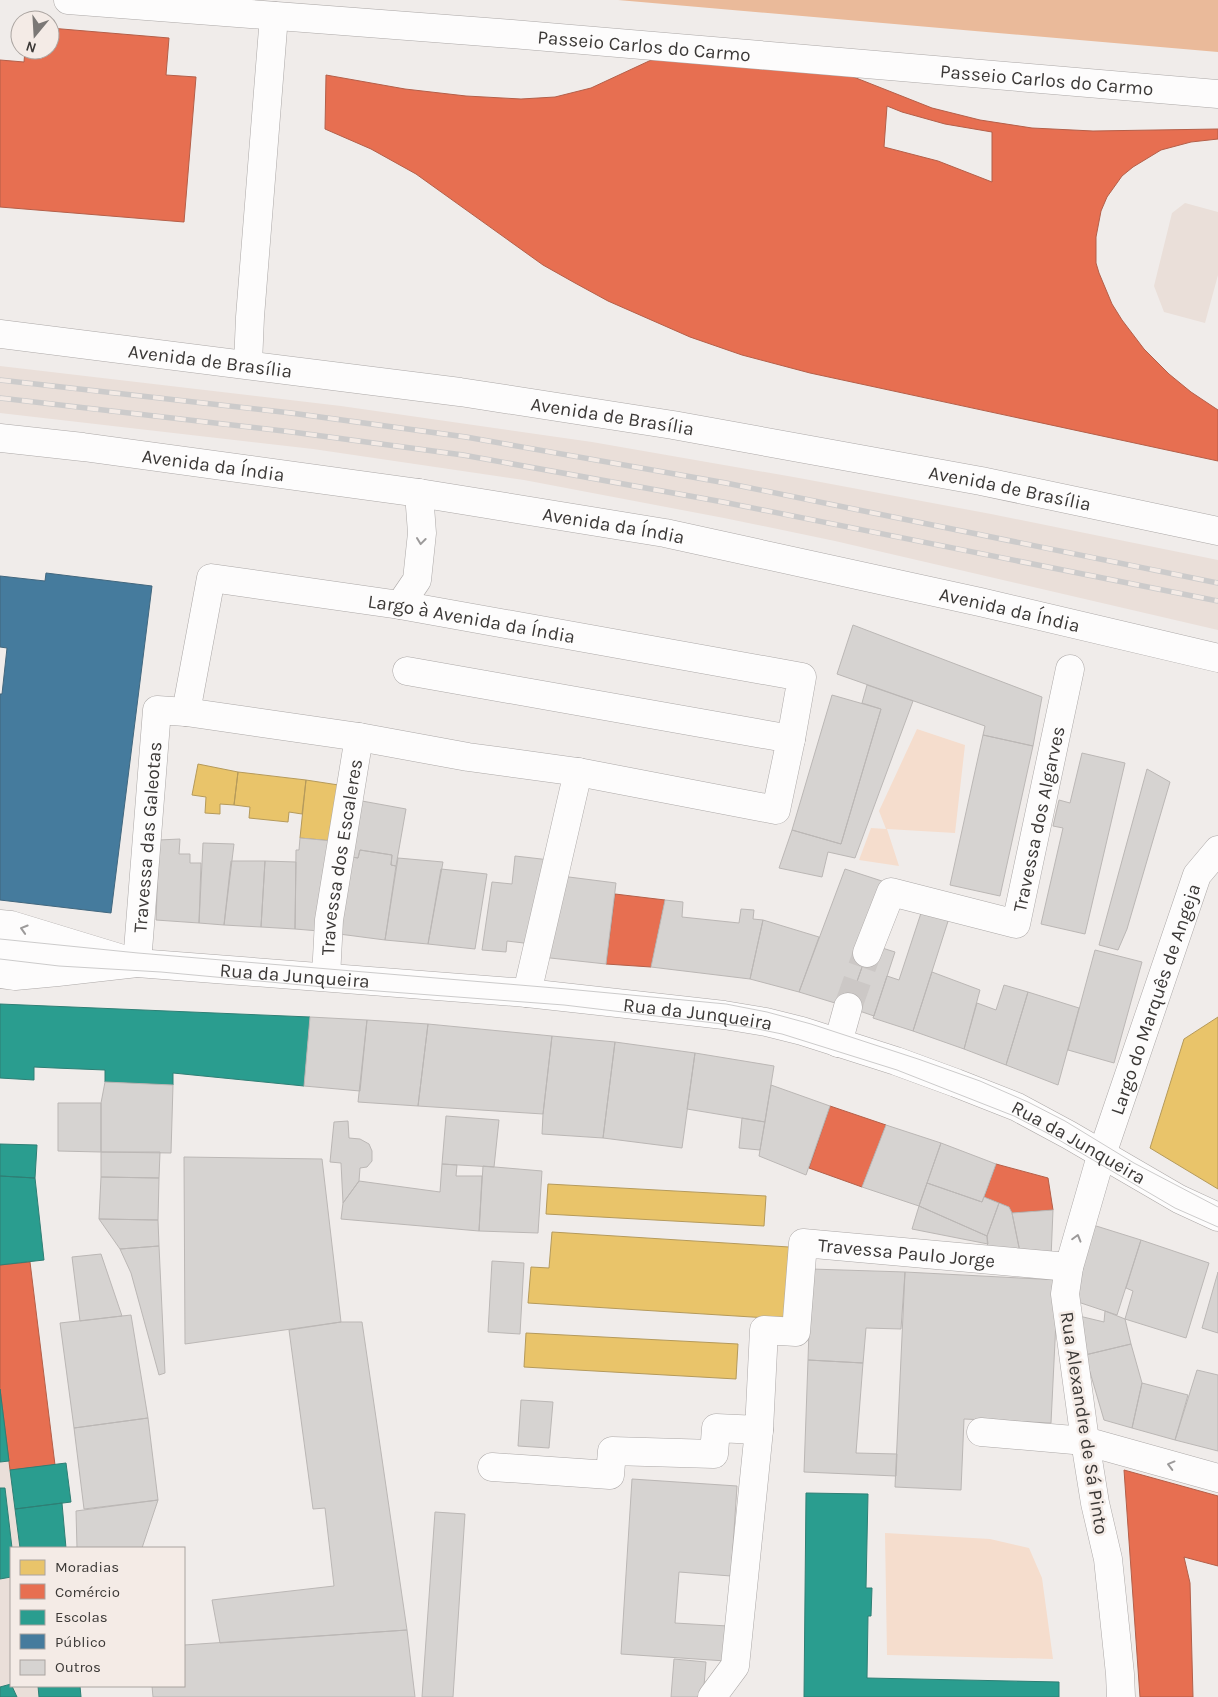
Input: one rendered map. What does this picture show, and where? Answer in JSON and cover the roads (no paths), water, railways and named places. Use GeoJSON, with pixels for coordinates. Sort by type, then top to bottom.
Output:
{"type":"FeatureCollection","features":[{"type":"Feature","properties":{"kind":"street","name":"Passeio Carlos do Carmo"},"geometry":{"type":"LineString","coordinates":[[68,0],[512,34],[1218,94]]}},
{"type":"Feature","properties":{"kind":"street"},"geometry":{"type":"LineString","coordinates":[[248,364],[250,317],[274,16]]}},
{"type":"Feature","properties":{"kind":"street","name":"Avenida de Brasília"},"geometry":{"type":"LineString","coordinates":[[0,334],[460,392],[673,424],[981,481],[1218,532]]}},
{"type":"Feature","properties":{"kind":"street","name":"Avenida da Índia"},"geometry":{"type":"LineString","coordinates":[[0,438],[83,447],[419,493],[665,533],[980,602],[1218,658]]}},
{"type":"Feature","properties":{"kind":"street"},"geometry":{"type":"LineString","coordinates":[[400,605],[417,580],[422,533],[419,493]]}},
{"type":"Feature","properties":{"kind":"street","name":"Largo à Avenida da Índia"},"geometry":{"type":"LineString","coordinates":[[157,710],[186,712],[359,737],[468,757],[578,772],[776,810],[802,677],[400,605],[211,578],[186,712]]}},
{"type":"Feature","properties":{"kind":"street","name":"Travessa dos Algarves"},"geometry":{"type":"LineString","coordinates":[[867,953],[891,892],[1016,924],[1070,669]]}},
{"type":"Feature","properties":{"kind":"street"},"geometry":{"type":"LineString","coordinates":[[407,671],[791,740]]}},
{"type":"Feature","properties":{"kind":"street","name":"Travessa das Galeotas"},"geometry":{"type":"LineString","coordinates":[[137,964],[157,710]]}},
{"type":"Feature","properties":{"kind":"street","name":"Travessa dos Escaleres"},"geometry":{"type":"LineString","coordinates":[[326,977],[328,920],[359,737]]}},
{"type":"Feature","properties":{"kind":"street"},"geometry":{"type":"LineString","coordinates":[[527,993],[578,772]]}},
{"type":"Feature","properties":{"kind":"street","name":"Largo do Marquês de Angeja"},"geometry":{"type":"LineString","coordinates":[[1102,1154],[1197,875],[1218,850]]}},
{"type":"Feature","properties":{"kind":"street","name":"Rua da Junqueira"},"geometry":{"type":"LineString","coordinates":[[0,924],[11,925],[137,964]]}},
{"type":"Feature","properties":{"kind":"street"},"geometry":{"type":"LineString","coordinates":[[0,949],[137,964]]}},
{"type":"Feature","properties":{"kind":"street","name":"Rua da Junqueira"},"geometry":{"type":"LineString","coordinates":[[0,974],[15,976],[137,964],[527,993],[724,1015],[766,1022],[838,1042],[896,1061],[1009,1104],[1038,1118],[1179,1199],[1218,1217]]}},
{"type":"Feature","properties":{"kind":"street"},"geometry":{"type":"LineString","coordinates":[[838,1042],[848,1007]]}},
{"type":"Feature","properties":{"kind":"street","name":"Rua Alexandre de Sá Pinto"},"geometry":{"type":"LineString","coordinates":[[1102,1154],[1069,1267],[1065,1294],[1085,1442],[1108,1559],[1121,1697]]}},
{"type":"Feature","properties":{"kind":"street","name":"Travessa Paulo Jorge"},"geometry":{"type":"LineString","coordinates":[[759,1430],[764,1330],[796,1332],[803,1243],[1069,1267]]}},
{"type":"Feature","properties":{"kind":"street"},"geometry":{"type":"LineString","coordinates":[[492,1467],[610,1475],[612,1451],[714,1454],[716,1428],[759,1430],[735,1666],[712,1697]]}},
{"type":"Feature","properties":{"kind":"street"},"geometry":{"type":"LineString","coordinates":[[981,1432],[1085,1442],[1218,1478]]}},
{"type":"Feature","properties":{"kind":"tunnel"},"geometry":{"type":"LineString","coordinates":[[848,1007],[867,953]]}},
{"type":"Feature","properties":{"kind":"tram line"},"geometry":{"type":"LineString","coordinates":[[0,939],[138,953],[726,1004],[767,1012],[811,1024],[980,1081],[1065,1121],[1134,1163],[1218,1207]]}},
{"type":"Feature","properties":{"kind":"tram line"},"geometry":{"type":"LineString","coordinates":[[0,959],[59,966],[161,972],[324,987],[564,1005],[748,1027],[782,1034],[897,1070],[1014,1116],[1047,1133],[1175,1208],[1218,1227]]}},
{"type":"Feature","properties":{"kind":"railway"},"geometry":{"type":"LineString","coordinates":[[0,380],[291,413],[466,437],[726,483],[1218,583]]}},
{"type":"Feature","properties":{"kind":"railway"},"geometry":{"type":"LineString","coordinates":[[0,398],[292,432],[463,455],[723,502],[1218,601]]}}]}
